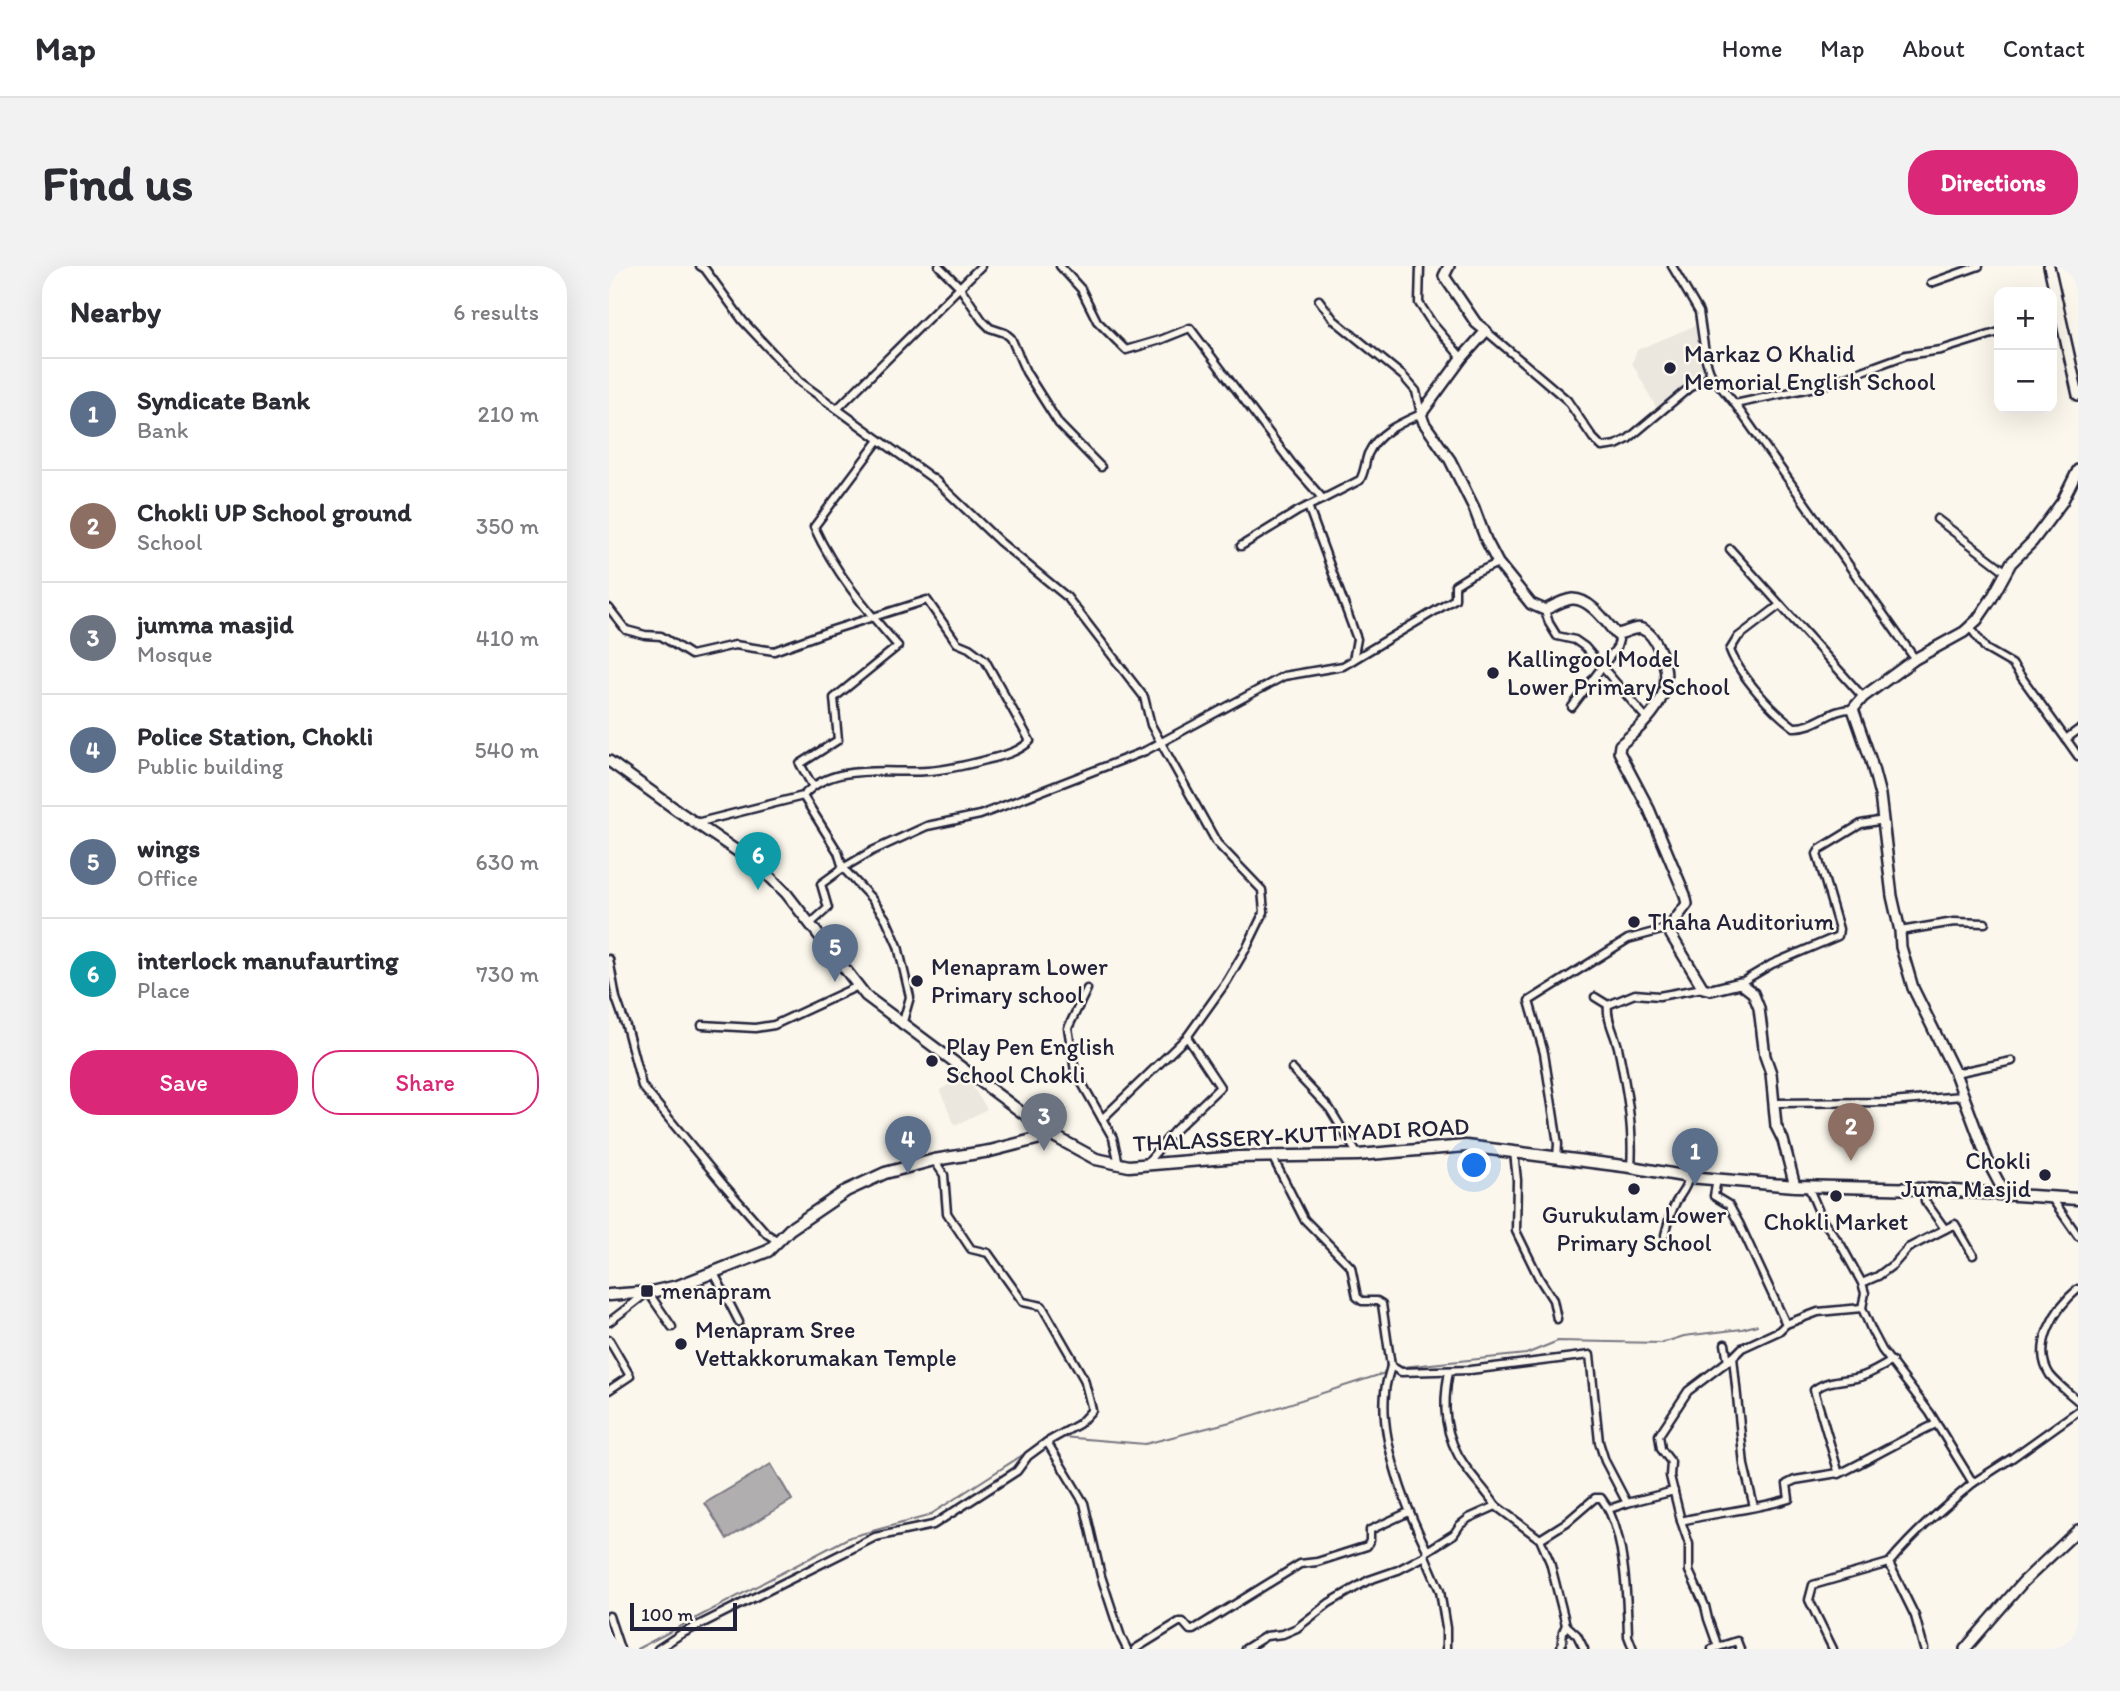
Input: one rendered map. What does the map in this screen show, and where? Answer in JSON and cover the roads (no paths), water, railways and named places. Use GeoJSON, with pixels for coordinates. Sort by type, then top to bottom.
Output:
{"type":"FeatureCollection","features":[{"type":"Feature","properties":{"kind":"main road"},"geometry":{"type":"LineString","coordinates":[[1449,266],[1444,276],[1476,323],[1486,331],[1462,358],[1421,414],[1424,423],[1450,460],[1498,563],[1531,604],[1545,610],[1567,600],[1582,601],[1616,634],[1639,628],[1646,631],[1661,653],[1667,671],[1662,697],[1648,720],[1620,745],[1619,752],[1649,809],[1685,895],[1686,904],[1669,928],[1671,935],[1703,988],[1740,983],[1753,993],[1759,1008],[1765,1056],[1771,1073],[1776,1126],[1783,1140],[1795,1186]]}},
{"type":"Feature","properties":{"kind":"main road"},"geometry":{"type":"LineString","coordinates":[[2049,266],[2052,287]]}},
{"type":"Feature","properties":{"kind":"main road"},"geometry":{"type":"LineString","coordinates":[[2057,320],[2078,395]]}},
{"type":"Feature","properties":{"kind":"main road"},"geometry":{"type":"LineString","coordinates":[[2006,1196],[1989,1164],[1955,1073],[1913,988],[1901,947],[1892,896],[1884,820],[1871,761],[1853,709],[1863,697],[1915,659],[1970,626],[1984,612],[2005,571],[2032,542],[2062,502],[2078,470]]}},
{"type":"Feature","properties":{"kind":"main road"},"geometry":{"type":"LineString","coordinates":[[609,761],[759,866],[786,893],[866,996],[1052,1135]]}},
{"type":"Feature","properties":{"kind":"main road"},"geometry":{"type":"LineString","coordinates":[[609,1295],[678,1286],[713,1271],[739,1264],[768,1251],[790,1229],[846,1191],[885,1173],[1052,1135]]}},
{"type":"Feature","properties":{"kind":"main road","name":"THALASSERY-KUTTIYADI ROAD"},"geometry":{"type":"LineString","coordinates":[[1052,1135],[1096,1159],[1129,1166],[1272,1156],[1358,1155],[1466,1146],[1689,1177],[1795,1186],[1924,1189],[2078,1199]]}},
{"type":"Feature","properties":{"kind":"main road"},"geometry":{"type":"LineString","coordinates":[[1965,1649],[2023,1582],[2078,1530]]}},
{"type":"Feature","properties":{"kind":"street"},"geometry":{"type":"LineString","coordinates":[[700,266],[743,321],[800,382],[936,481],[1000,542],[1067,597],[1144,697],[1151,725],[1217,843],[1262,890],[1264,912],[1227,981],[1187,1037],[1102,1119]]}},
{"type":"Feature","properties":{"kind":"street"},"geometry":{"type":"LineString","coordinates":[[939,266],[960,286],[982,320],[990,328],[1005,333],[1010,338],[1026,372],[1059,424],[1101,467]]}},
{"type":"Feature","properties":{"kind":"street"},"geometry":{"type":"LineString","coordinates":[[837,409],[981,266]]}},
{"type":"Feature","properties":{"kind":"street"},"geometry":{"type":"LineString","coordinates":[[1060,266],[1081,289],[1097,321],[1126,350],[1190,328],[1293,465],[1323,499]]}},
{"type":"Feature","properties":{"kind":"street"},"geometry":{"type":"LineString","coordinates":[[1420,266],[1419,303],[1462,358]]}},
{"type":"Feature","properties":{"kind":"street"},"geometry":{"type":"LineString","coordinates":[[1672,266],[1699,312],[1711,376],[1735,404],[1915,659]]}},
{"type":"Feature","properties":{"kind":"street"},"geometry":{"type":"LineString","coordinates":[[1931,283],[1979,266]]}},
{"type":"Feature","properties":{"kind":"street"},"geometry":{"type":"LineString","coordinates":[[1241,546],[1308,506],[1360,480],[1368,454],[1384,433],[1421,414],[1416,391],[1403,376],[1334,320],[1319,300]]}},
{"type":"Feature","properties":{"kind":"street"},"geometry":{"type":"LineString","coordinates":[[1486,331],[1567,400],[1602,447],[1616,445],[1628,439],[1689,388],[1711,376]]}},
{"type":"Feature","properties":{"kind":"street"},"geometry":{"type":"LineString","coordinates":[[1735,404],[1824,385],[1906,355],[1952,347],[1994,334]]}},
{"type":"Feature","properties":{"kind":"street"},"geometry":{"type":"LineString","coordinates":[[812,785],[800,764],[838,740],[834,698],[898,646],[872,617],[825,550],[814,527],[879,440]]}},
{"type":"Feature","properties":{"kind":"street"},"geometry":{"type":"LineString","coordinates":[[1308,506],[1357,639],[1353,660]]}},
{"type":"Feature","properties":{"kind":"street"},"geometry":{"type":"LineString","coordinates":[[1937,519],[2005,571]]}},
{"type":"Feature","properties":{"kind":"street"},"geometry":{"type":"LineString","coordinates":[[1730,549],[1863,697]]}},
{"type":"Feature","properties":{"kind":"street"},"geometry":{"type":"LineString","coordinates":[[810,924],[828,908],[821,884],[872,852],[927,826],[980,815],[1145,751],[1284,676],[1343,666],[1455,599],[1455,585],[1498,563]]}},
{"type":"Feature","properties":{"kind":"street"},"geometry":{"type":"LineString","coordinates":[[609,608],[626,630],[660,636],[691,655],[735,645],[774,651],[926,600],[957,643],[985,660],[1017,713],[1030,741],[1023,748],[997,758],[956,768],[925,772],[874,770],[846,775],[812,785],[803,796],[697,824]]}},
{"type":"Feature","properties":{"kind":"street"},"geometry":{"type":"LineString","coordinates":[[1732,656],[1730,650],[1738,637],[1780,605]]}},
{"type":"Feature","properties":{"kind":"street"},"geometry":{"type":"LineString","coordinates":[[1545,610],[1557,636],[1575,639],[1585,647],[1648,720]]}},
{"type":"Feature","properties":{"kind":"street"},"geometry":{"type":"LineString","coordinates":[[1970,626],[1986,649],[2012,664],[2078,756]]}},
{"type":"Feature","properties":{"kind":"street"},"geometry":{"type":"LineString","coordinates":[[1572,707],[1617,647],[1619,640],[1616,634]]}},
{"type":"Feature","properties":{"kind":"street"},"geometry":{"type":"LineString","coordinates":[[1724,639],[1732,656],[1756,690],[1794,727],[1809,725],[1837,711],[1853,709]]}},
{"type":"Feature","properties":{"kind":"street"},"geometry":{"type":"LineString","coordinates":[[2066,739],[2078,730]]}},
{"type":"Feature","properties":{"kind":"street"},"geometry":{"type":"LineString","coordinates":[[803,796],[838,852],[843,868],[886,919],[898,946],[910,997],[902,1025]]}},
{"type":"Feature","properties":{"kind":"street"},"geometry":{"type":"LineString","coordinates":[[1740,983],[1772,964],[1838,936],[1839,929],[1817,855],[1820,849],[1861,824],[1884,820]]}},
{"type":"Feature","properties":{"kind":"street"},"geometry":{"type":"LineString","coordinates":[[1900,931],[1954,922],[1985,923]]}},
{"type":"Feature","properties":{"kind":"street"},"geometry":{"type":"LineString","coordinates":[[1557,1157],[1558,1144],[1544,1053],[1529,1001],[1629,939],[1669,928]]}},
{"type":"Feature","properties":{"kind":"street"},"geometry":{"type":"LineString","coordinates":[[609,959],[616,998],[642,1086],[767,1234],[778,1241]]}},
{"type":"Feature","properties":{"kind":"street"},"geometry":{"type":"LineString","coordinates":[[702,1024],[755,1028],[774,1025],[858,986]]}},
{"type":"Feature","properties":{"kind":"street"},"geometry":{"type":"LineString","coordinates":[[1608,1005],[1635,994],[1659,996],[1703,988]]}},
{"type":"Feature","properties":{"kind":"street"},"geometry":{"type":"LineString","coordinates":[[1087,989],[1068,1028],[1075,1071],[1113,1138],[1119,1164]]}},
{"type":"Feature","properties":{"kind":"street"},"geometry":{"type":"LineString","coordinates":[[1595,997],[1608,1005]]}},
{"type":"Feature","properties":{"kind":"street"},"geometry":{"type":"LineString","coordinates":[[1608,1005],[1628,1104],[1631,1167]]}},
{"type":"Feature","properties":{"kind":"street"},"geometry":{"type":"LineString","coordinates":[[1145,1165],[1174,1131],[1220,1087],[1187,1037]]}},
{"type":"Feature","properties":{"kind":"street"},"geometry":{"type":"LineString","coordinates":[[1955,1073],[2013,1061]]}},
{"type":"Feature","properties":{"kind":"street"},"geometry":{"type":"LineString","coordinates":[[1292,1069],[1330,1109],[1358,1155]]}},
{"type":"Feature","properties":{"kind":"street"},"geometry":{"type":"LineString","coordinates":[[1774,1103],[1891,1102],[1962,1096]]}},
{"type":"Feature","properties":{"kind":"street"},"geometry":{"type":"LineString","coordinates":[[1514,1152],[1517,1180],[1516,1231],[1553,1300],[1557,1319]]}},
{"type":"Feature","properties":{"kind":"street"},"geometry":{"type":"LineString","coordinates":[[1272,1156],[1304,1219],[1351,1267],[1357,1297],[1362,1301],[1377,1301],[1382,1304],[1391,1366],[1384,1392],[1385,1415],[1402,1494],[1440,1591],[1446,1628],[1446,1649]]}},
{"type":"Feature","properties":{"kind":"street"},"geometry":{"type":"LineString","coordinates":[[658,1649],[681,1634],[875,1537],[933,1525],[1017,1471],[1028,1456],[1079,1424],[1092,1410],[1084,1378],[1042,1306],[1023,1302],[988,1253],[971,1249],[947,1213],[944,1175],[934,1160]]}},
{"type":"Feature","properties":{"kind":"street"},"geometry":{"type":"LineString","coordinates":[[1665,1236],[1672,1210],[1677,1199],[1684,1193],[1689,1177]]}},
{"type":"Feature","properties":{"kind":"street"},"geometry":{"type":"LineString","coordinates":[[1717,1179],[1714,1196],[1729,1205],[1786,1324]]}},
{"type":"Feature","properties":{"kind":"street"},"geometry":{"type":"LineString","coordinates":[[1808,1186],[1822,1219],[1841,1245],[1862,1283],[1865,1293],[1862,1308],[1872,1331],[1973,1483]]}},
{"type":"Feature","properties":{"kind":"street"},"geometry":{"type":"LineString","coordinates":[[1924,1189],[1925,1200],[1945,1229]]}},
{"type":"Feature","properties":{"kind":"street"},"geometry":{"type":"LineString","coordinates":[[2051,1197],[2078,1236]]}},
{"type":"Feature","properties":{"kind":"street"},"geometry":{"type":"LineString","coordinates":[[1862,1283],[1878,1276],[1894,1264],[1908,1248],[1955,1224],[1973,1255]]}},
{"type":"Feature","properties":{"kind":"street"},"geometry":{"type":"LineString","coordinates":[[713,1271],[739,1322]]}},
{"type":"Feature","properties":{"kind":"street"},"geometry":{"type":"LineString","coordinates":[[2078,1289],[2066,1299],[2053,1318],[2043,1343],[2050,1374],[2078,1401]]}},
{"type":"Feature","properties":{"kind":"street"},"geometry":{"type":"LineString","coordinates":[[609,1322],[648,1292],[672,1327]]}},
{"type":"Feature","properties":{"kind":"street"},"geometry":{"type":"LineString","coordinates":[[1740,1649],[1737,1641],[1715,1648],[1705,1606],[1689,1571],[1689,1544],[1670,1476],[1671,1462],[1661,1449],[1659,1435],[1688,1391],[1742,1348],[1779,1331],[1786,1324],[1818,1312],[1862,1308]]}},
{"type":"Feature","properties":{"kind":"street"},"geometry":{"type":"LineString","coordinates":[[609,1340],[630,1376],[609,1390]]}},
{"type":"Feature","properties":{"kind":"street"},"geometry":{"type":"LineString","coordinates":[[1725,1344],[1731,1359],[1744,1465],[1754,1507]]}},
{"type":"Feature","properties":{"kind":"street"},"geometry":{"type":"LineString","coordinates":[[1391,1366],[1401,1372],[1449,1371],[1590,1355],[1599,1442],[1605,1461],[1627,1503]]}},
{"type":"Feature","properties":{"kind":"street"},"geometry":{"type":"LineString","coordinates":[[1838,1473],[1819,1415],[1814,1390],[1823,1383],[1858,1378],[1892,1361]]}},
{"type":"Feature","properties":{"kind":"street"},"geometry":{"type":"LineString","coordinates":[[1449,1371],[1444,1397],[1448,1433],[1464,1465],[1496,1506],[1540,1539],[1550,1562],[1566,1625],[1577,1635],[1584,1649]]}},
{"type":"Feature","properties":{"kind":"street"},"geometry":{"type":"LineString","coordinates":[[1833,1649],[1809,1600],[1813,1585],[1889,1563],[1907,1541],[1973,1483],[2078,1411]]}},
{"type":"Feature","properties":{"kind":"street"},"geometry":{"type":"LineString","coordinates":[[1681,1521],[1712,1513],[1767,1506],[1789,1499],[1787,1484],[1795,1480],[1838,1473],[1936,1424]]}},
{"type":"Feature","properties":{"kind":"street"},"geometry":{"type":"LineString","coordinates":[[1049,1441],[1084,1503],[1101,1576],[1127,1649]]}},
{"type":"Feature","properties":{"kind":"street"},"geometry":{"type":"LineString","coordinates":[[1609,1509],[1674,1491]]}},
{"type":"Feature","properties":{"kind":"street"},"geometry":{"type":"LineString","coordinates":[[1540,1539],[1567,1522],[1595,1498],[1601,1498],[1609,1509],[1622,1553],[1628,1636],[1633,1649]]}},
{"type":"Feature","properties":{"kind":"street"},"geometry":{"type":"LineString","coordinates":[[1245,1649],[1266,1636],[1283,1634],[1297,1628],[1329,1603],[1359,1585],[1398,1570],[1454,1534],[1469,1518],[1496,1506]]}},
{"type":"Feature","properties":{"kind":"street"},"geometry":{"type":"LineString","coordinates":[[1135,1649],[1179,1622],[1193,1630],[1300,1564],[1317,1562],[1367,1546],[1370,1530],[1409,1512]]}},
{"type":"Feature","properties":{"kind":"street"},"geometry":{"type":"LineString","coordinates":[[1889,1563],[1915,1616],[1924,1649]]}},
{"type":"Feature","properties":{"kind":"street"},"geometry":{"type":"LineString","coordinates":[[609,1616],[620,1649]]}},
{"type":"Feature","properties":{"kind":"street"},"geometry":{"type":"LineString","coordinates":[[1561,1649],[1566,1625]]}},
{"type":"Feature","properties":{"kind":"waterway"},"geometry":{"type":"LineString","coordinates":[[1402,1367],[1526,1354],[1558,1341],[1662,1343],[1684,1336],[1757,1325]]}},
{"type":"Feature","properties":{"kind":"waterway"},"geometry":{"type":"LineString","coordinates":[[1062,1437],[1145,1444],[1242,1419],[1388,1372]]}},
{"type":"Feature","properties":{"kind":"waterway"},"geometry":{"type":"LineString","coordinates":[[637,1649],[850,1537],[928,1516],[1038,1445]]}},
{"type":"Feature","properties":{"kind":"place","name":"Markaz O Khalid Memorial English School"},"geometry":{"type":"Point","coordinates":[1670,368]}},
{"type":"Feature","properties":{"kind":"place","name":"Kallingool Model Lower Primary School"},"geometry":{"type":"Point","coordinates":[1493,673]}},
{"type":"Feature","properties":{"kind":"place","name":"interlock manufaurting"},"geometry":{"type":"Point","coordinates":[758,890]}},
{"type":"Feature","properties":{"kind":"place","name":"Thaha Auditorium"},"geometry":{"type":"Point","coordinates":[1634,922]}},
{"type":"Feature","properties":{"kind":"place","name":"Menapram Lower Primary school"},"geometry":{"type":"Point","coordinates":[917,981]}},
{"type":"Feature","properties":{"kind":"place","name":"wings"},"geometry":{"type":"Point","coordinates":[835,982]}},
{"type":"Feature","properties":{"kind":"place","name":"Play Pen English School Chokli"},"geometry":{"type":"Point","coordinates":[932,1061]}},
{"type":"Feature","properties":{"kind":"place","name":"jumma masjid"},"geometry":{"type":"Point","coordinates":[1044,1151]}},
{"type":"Feature","properties":{"kind":"place","name":"Chokli UP School ground"},"geometry":{"type":"Point","coordinates":[1851,1161]}},
{"type":"Feature","properties":{"kind":"place","name":"Police Station, Chokli"},"geometry":{"type":"Point","coordinates":[908,1174]}},
{"type":"Feature","properties":{"kind":"place","name":"Chokli Juma Masjid"},"geometry":{"type":"Point","coordinates":[2045,1175]}},
{"type":"Feature","properties":{"kind":"place","name":"Syndicate Bank"},"geometry":{"type":"Point","coordinates":[1695,1186]}},
{"type":"Feature","properties":{"kind":"place","name":"Gurukulam Lower Primary School"},"geometry":{"type":"Point","coordinates":[1634,1189]}},
{"type":"Feature","properties":{"kind":"place","name":"Chokli Market"},"geometry":{"type":"Point","coordinates":[1836,1196]}},
{"type":"Feature","properties":{"kind":"place","name":"menapram"},"geometry":{"type":"Point","coordinates":[647,1291]}},
{"type":"Feature","properties":{"kind":"place","name":"Menapram Sree Vettakkorumakan Temple"},"geometry":{"type":"Point","coordinates":[681,1344]}}]}
